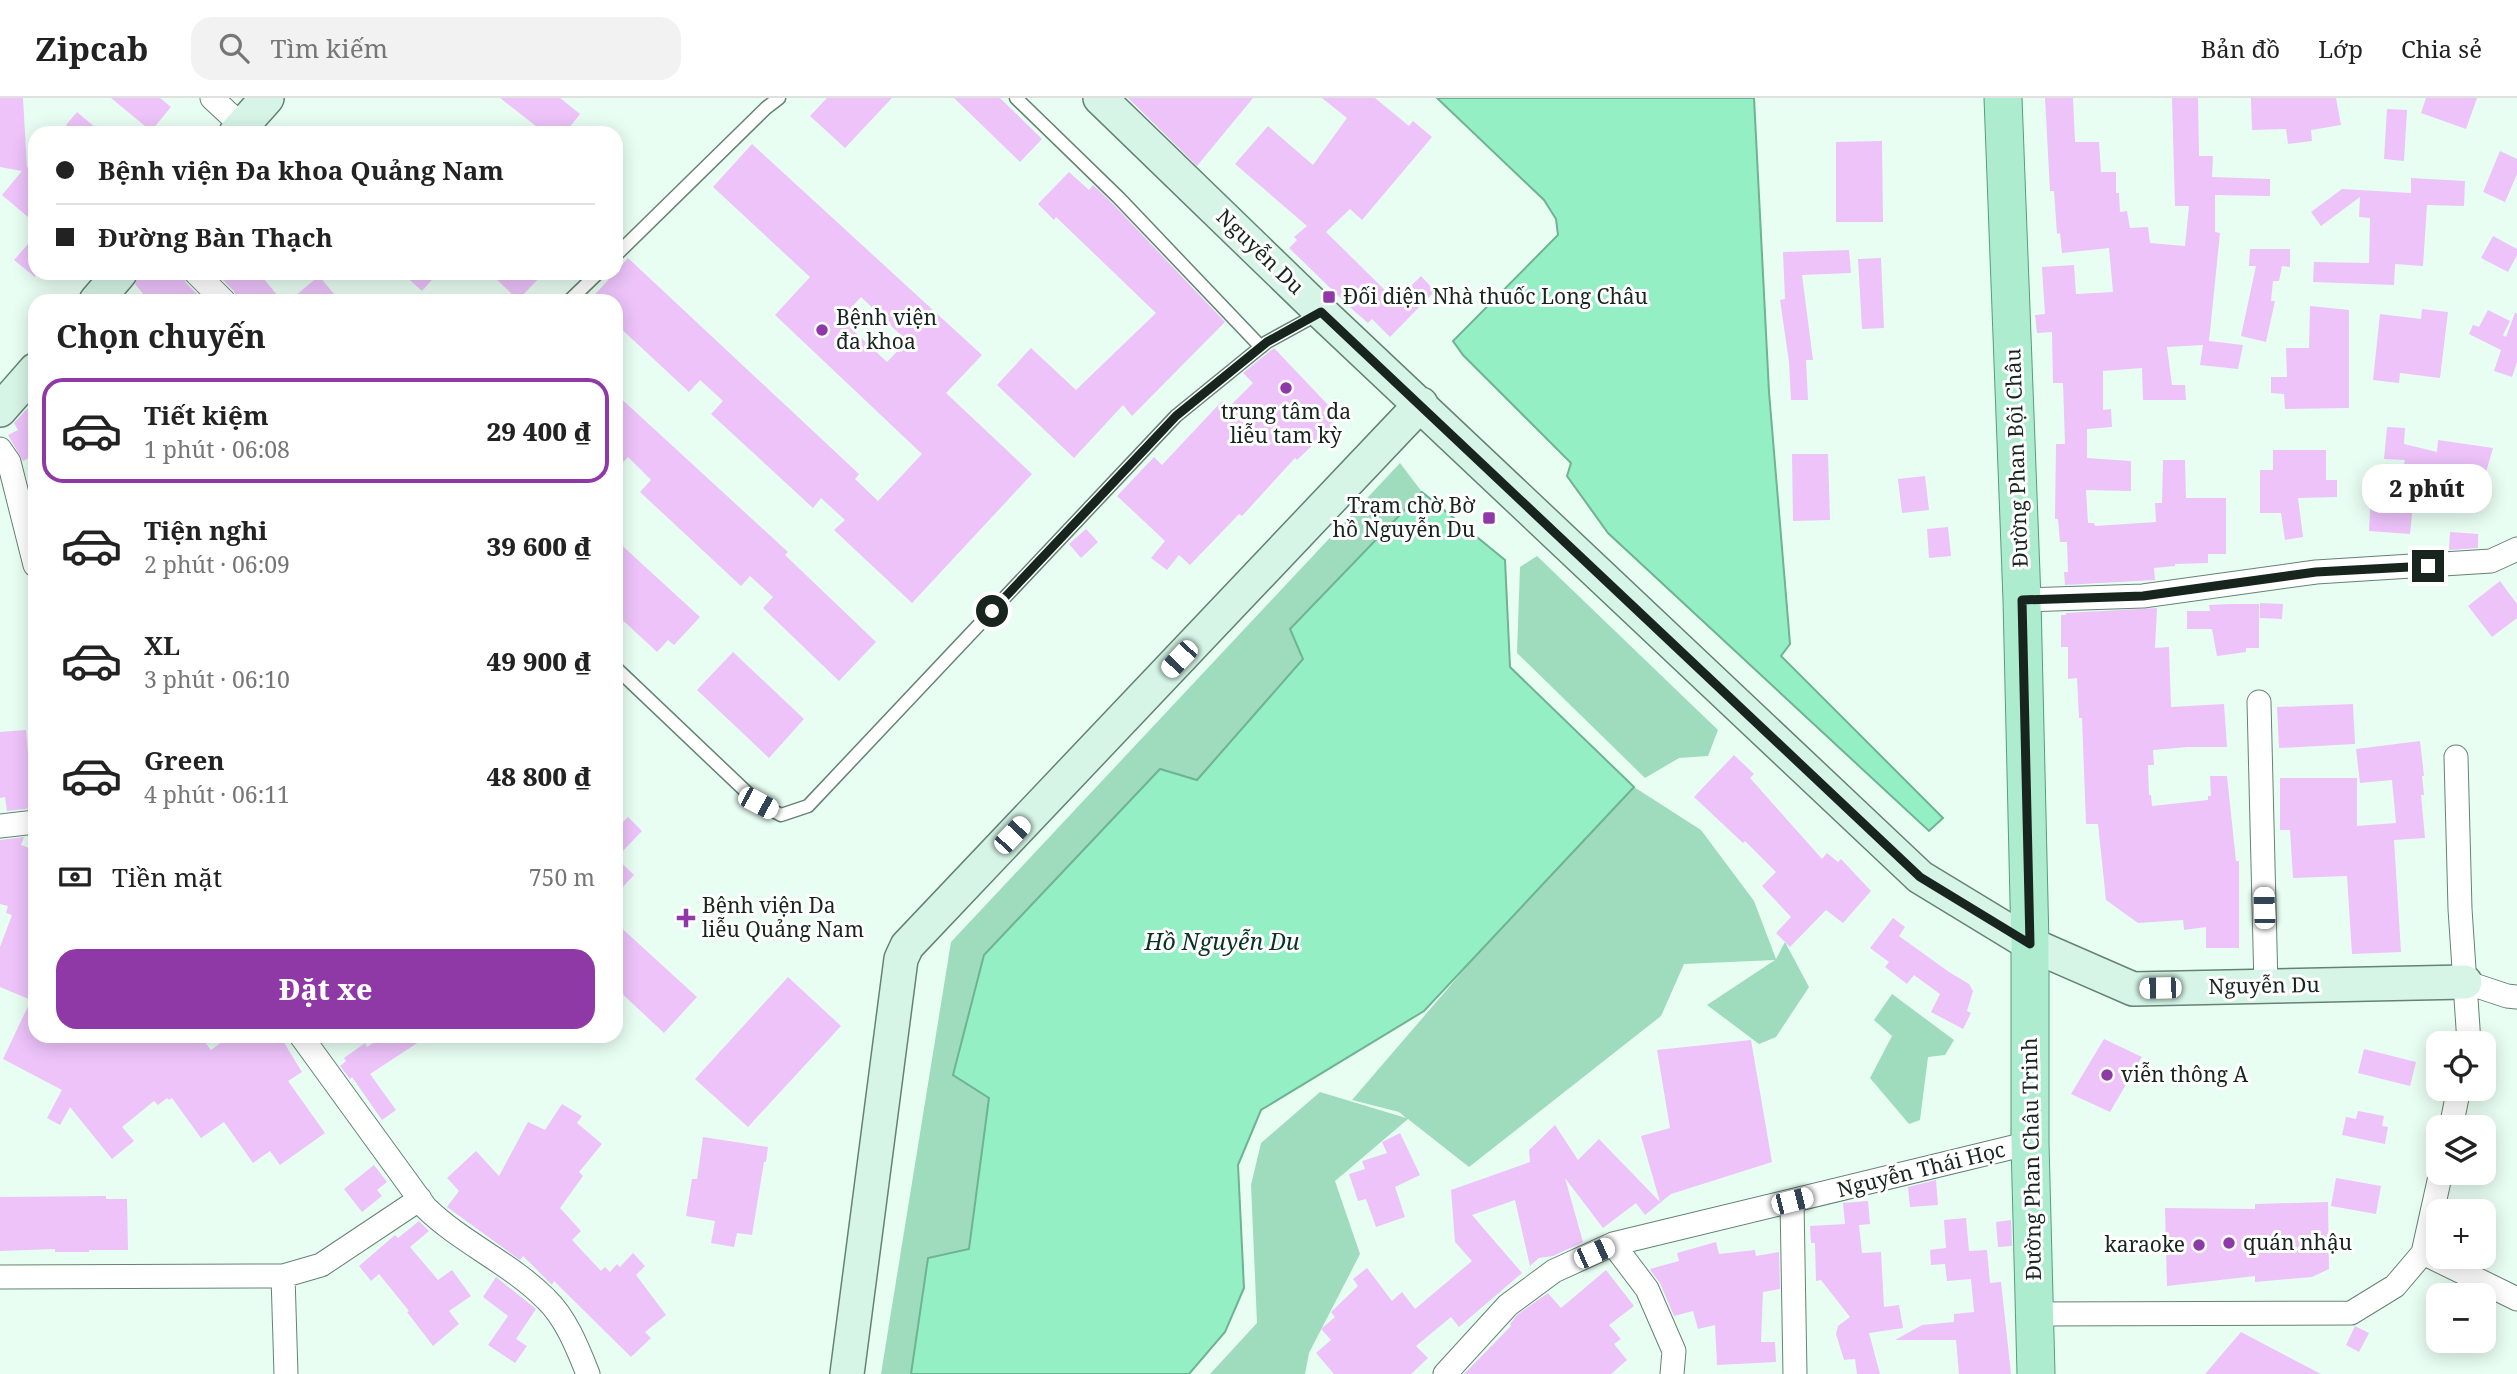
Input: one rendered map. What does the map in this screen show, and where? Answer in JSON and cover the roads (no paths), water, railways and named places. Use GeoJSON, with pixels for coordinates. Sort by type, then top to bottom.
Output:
{"type":"FeatureCollection","features":[{"type":"Feature","properties":{"kind":"main road","name":"Đường Phan Bội Châu"},"geometry":{"type":"LineString","coordinates":[[2003,98],[2022,600],[2030,944]]}},
{"type":"Feature","properties":{"kind":"main road","name":"Đường Phan Châu Trinh"},"geometry":{"type":"LineString","coordinates":[[2030,944],[2030,1143],[2036,1374]]}},
{"type":"Feature","properties":{"kind":"street"},"geometry":{"type":"LineString","coordinates":[[212,98],[236,126]]}},
{"type":"Feature","properties":{"kind":"street"},"geometry":{"type":"LineString","coordinates":[[242,126],[267,98]]}},
{"type":"Feature","properties":{"kind":"street","name":"Nguyễn Du"},"geometry":{"type":"LineString","coordinates":[[1100,98],[1321,312],[1920,877],[2030,944],[2133,989],[2465,982]]}},
{"type":"Feature","properties":{"kind":"street"},"geometry":{"type":"LineString","coordinates":[[102,294],[114,280]]}},
{"type":"Feature","properties":{"kind":"street"},"geometry":{"type":"LineString","coordinates":[[203,280],[217,294]]}},
{"type":"Feature","properties":{"kind":"street"},"geometry":{"type":"LineString","coordinates":[[0,410],[28,378]]}},
{"type":"Feature","properties":{"kind":"street"},"geometry":{"type":"LineString","coordinates":[[847,1374],[901,959],[908,946],[1421,404]]}},
{"type":"Feature","properties":{"kind":"street"},"geometry":{"type":"LineString","coordinates":[[0,449],[9,462],[28,537]]}},
{"type":"Feature","properties":{"kind":"street"},"geometry":{"type":"LineString","coordinates":[[2022,600],[2143,596],[2316,572],[2491,561],[2517,550]]}},
{"type":"Feature","properties":{"kind":"street"},"geometry":{"type":"LineString","coordinates":[[2259,702],[2266,986]]}},
{"type":"Feature","properties":{"kind":"street"},"geometry":{"type":"LineString","coordinates":[[2456,757],[2460,909],[2468,1031]]}},
{"type":"Feature","properties":{"kind":"street"},"geometry":{"type":"LineString","coordinates":[[0,825],[28,823]]}},
{"type":"Feature","properties":{"kind":"street"},"geometry":{"type":"LineString","coordinates":[[2465,982],[2517,997]]}},
{"type":"Feature","properties":{"kind":"street"},"geometry":{"type":"LineString","coordinates":[[305,1043],[420,1199],[442,1223],[515,1273],[548,1300],[575,1342],[588,1374]]}},
{"type":"Feature","properties":{"kind":"street","name":"Nguyễn Thái Học"},"geometry":{"type":"LineString","coordinates":[[1445,1374],[1508,1305],[1554,1270],[1613,1244],[2030,1143]]}},
{"type":"Feature","properties":{"kind":"street"},"geometry":{"type":"LineString","coordinates":[[2034,1314],[2351,1313],[2395,1286],[2423,1253],[2438,1185]]}},
{"type":"Feature","properties":{"kind":"street"},"geometry":{"type":"LineString","coordinates":[[0,1277],[284,1276],[321,1265],[420,1199]]}},
{"type":"Feature","properties":{"kind":"street"},"geometry":{"type":"LineString","coordinates":[[1792,1201],[1794,1374]]}},
{"type":"Feature","properties":{"kind":"street"},"geometry":{"type":"LineString","coordinates":[[1613,1244],[1647,1289],[1674,1351],[1672,1374]]}},
{"type":"Feature","properties":{"kind":"street"},"geometry":{"type":"LineString","coordinates":[[2423,1253],[2517,1299]]}},
{"type":"Feature","properties":{"kind":"street"},"geometry":{"type":"LineString","coordinates":[[284,1276],[286,1374]]}},
{"type":"Feature","properties":{"kind":"lane"},"geometry":{"type":"LineString","coordinates":[[623,248],[779,98]]}},
{"type":"Feature","properties":{"kind":"lane"},"geometry":{"type":"LineString","coordinates":[[1016,98],[1119,198],[1261,346]]}},
{"type":"Feature","properties":{"kind":"lane"},"geometry":{"type":"LineString","coordinates":[[576,294],[591,280]]}},
{"type":"Feature","properties":{"kind":"lane"},"geometry":{"type":"LineString","coordinates":[[623,675],[758,803],[781,815],[808,806],[1176,416],[1261,346],[1321,312]]}},
{"type":"Feature","properties":{"kind":"water"},"geometry":{"type":"Polygon","coordinates":[[[1437,98],[1754,98],[1769,392],[1790,644],[1781,656],[1943,818],[1929,831],[1608,533],[1567,476],[1571,463],[1463,355],[1453,341],[1558,235],[1556,219],[1544,200],[1437,98]]]}},
{"type":"Feature","properties":{"kind":"water","name":"Hồ Nguyễn Du"},"geometry":{"type":"Polygon","coordinates":[[[1422,492],[1505,560],[1510,667],[1634,787],[1424,1011],[1261,1110],[1238,1165],[1244,1288],[1225,1332],[1189,1374],[911,1374],[928,1258],[969,1249],[989,1098],[953,1075],[984,955],[1160,769],[1197,780],[1303,659],[1290,629],[1422,492]]]}},
{"type":"Feature","properties":{"kind":"place","name":"Đối diện Nhà thuốc Long Châu"},"geometry":{"type":"Point","coordinates":[1329,297]}},
{"type":"Feature","properties":{"kind":"place","name":"Bệnh viện đa khoa"},"geometry":{"type":"Point","coordinates":[822,330]}},
{"type":"Feature","properties":{"kind":"place","name":"trung tâm da liễu tam kỳ"},"geometry":{"type":"Point","coordinates":[1286,388]}},
{"type":"Feature","properties":{"kind":"place","name":"Trạm chờ Bờ hồ Nguyễn Du"},"geometry":{"type":"Point","coordinates":[1489,518]}},
{"type":"Feature","properties":{"kind":"place","name":"Bệnh viện Da liễu Quảng Nam"},"geometry":{"type":"Point","coordinates":[686,918]}},
{"type":"Feature","properties":{"kind":"place","name":"viễn thông A"},"geometry":{"type":"Point","coordinates":[2107,1075]}},
{"type":"Feature","properties":{"kind":"place","name":"quán nhậu"},"geometry":{"type":"Point","coordinates":[2229,1243]}},
{"type":"Feature","properties":{"kind":"place","name":"karaoke"},"geometry":{"type":"Point","coordinates":[2199,1245]}}]}
